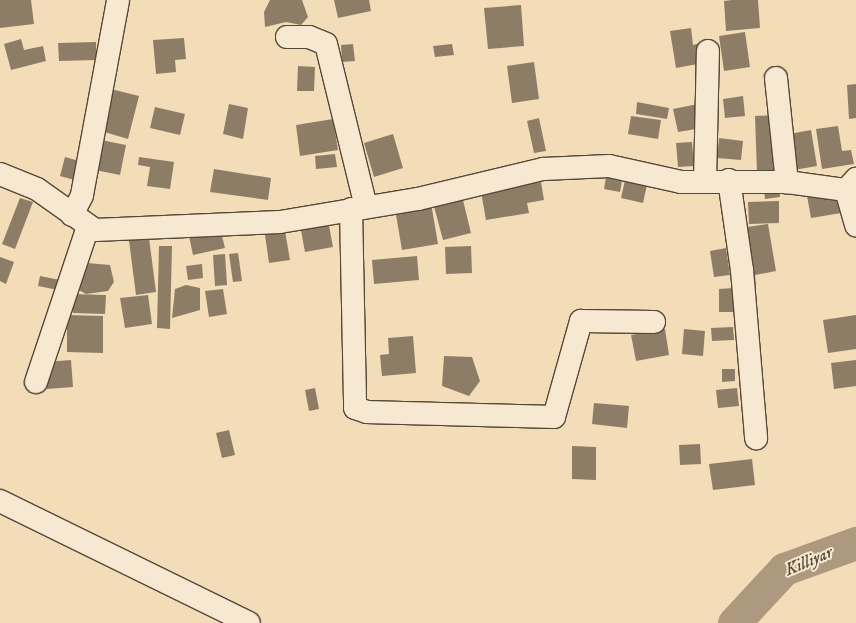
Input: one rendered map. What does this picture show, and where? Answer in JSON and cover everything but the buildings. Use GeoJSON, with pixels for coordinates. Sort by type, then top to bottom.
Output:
{"type":"FeatureCollection","features":[{"type":"Feature","properties":{"kind":"street"},"geometry":{"type":"LineString","coordinates":[[36,382],[80,221],[82,195],[118,0]]}},
{"type":"Feature","properties":{"kind":"street"},"geometry":{"type":"LineString","coordinates":[[287,37],[309,37],[326,44],[359,208],[355,408],[367,412],[554,416],[581,321],[654,322]]}},
{"type":"Feature","properties":{"kind":"street"},"geometry":{"type":"LineString","coordinates":[[705,181],[708,51]]}},
{"type":"Feature","properties":{"kind":"street"},"geometry":{"type":"LineString","coordinates":[[776,78],[787,182]]}},
{"type":"Feature","properties":{"kind":"street"},"geometry":{"type":"LineString","coordinates":[[0,174],[37,189],[80,221],[95,230],[280,222],[418,199],[543,169],[609,166],[681,182],[729,180],[851,185],[856,226]]}},
{"type":"Feature","properties":{"kind":"street"},"geometry":{"type":"LineString","coordinates":[[729,180],[742,270],[756,438]]}},
{"type":"Feature","properties":{"kind":"street"},"geometry":{"type":"LineString","coordinates":[[0,501],[249,623]]}},
{"type":"Feature","properties":{"kind":"waterway","name":"Killiyar"},"geometry":{"type":"LineString","coordinates":[[734,623],[784,569],[856,543]]}}]}
